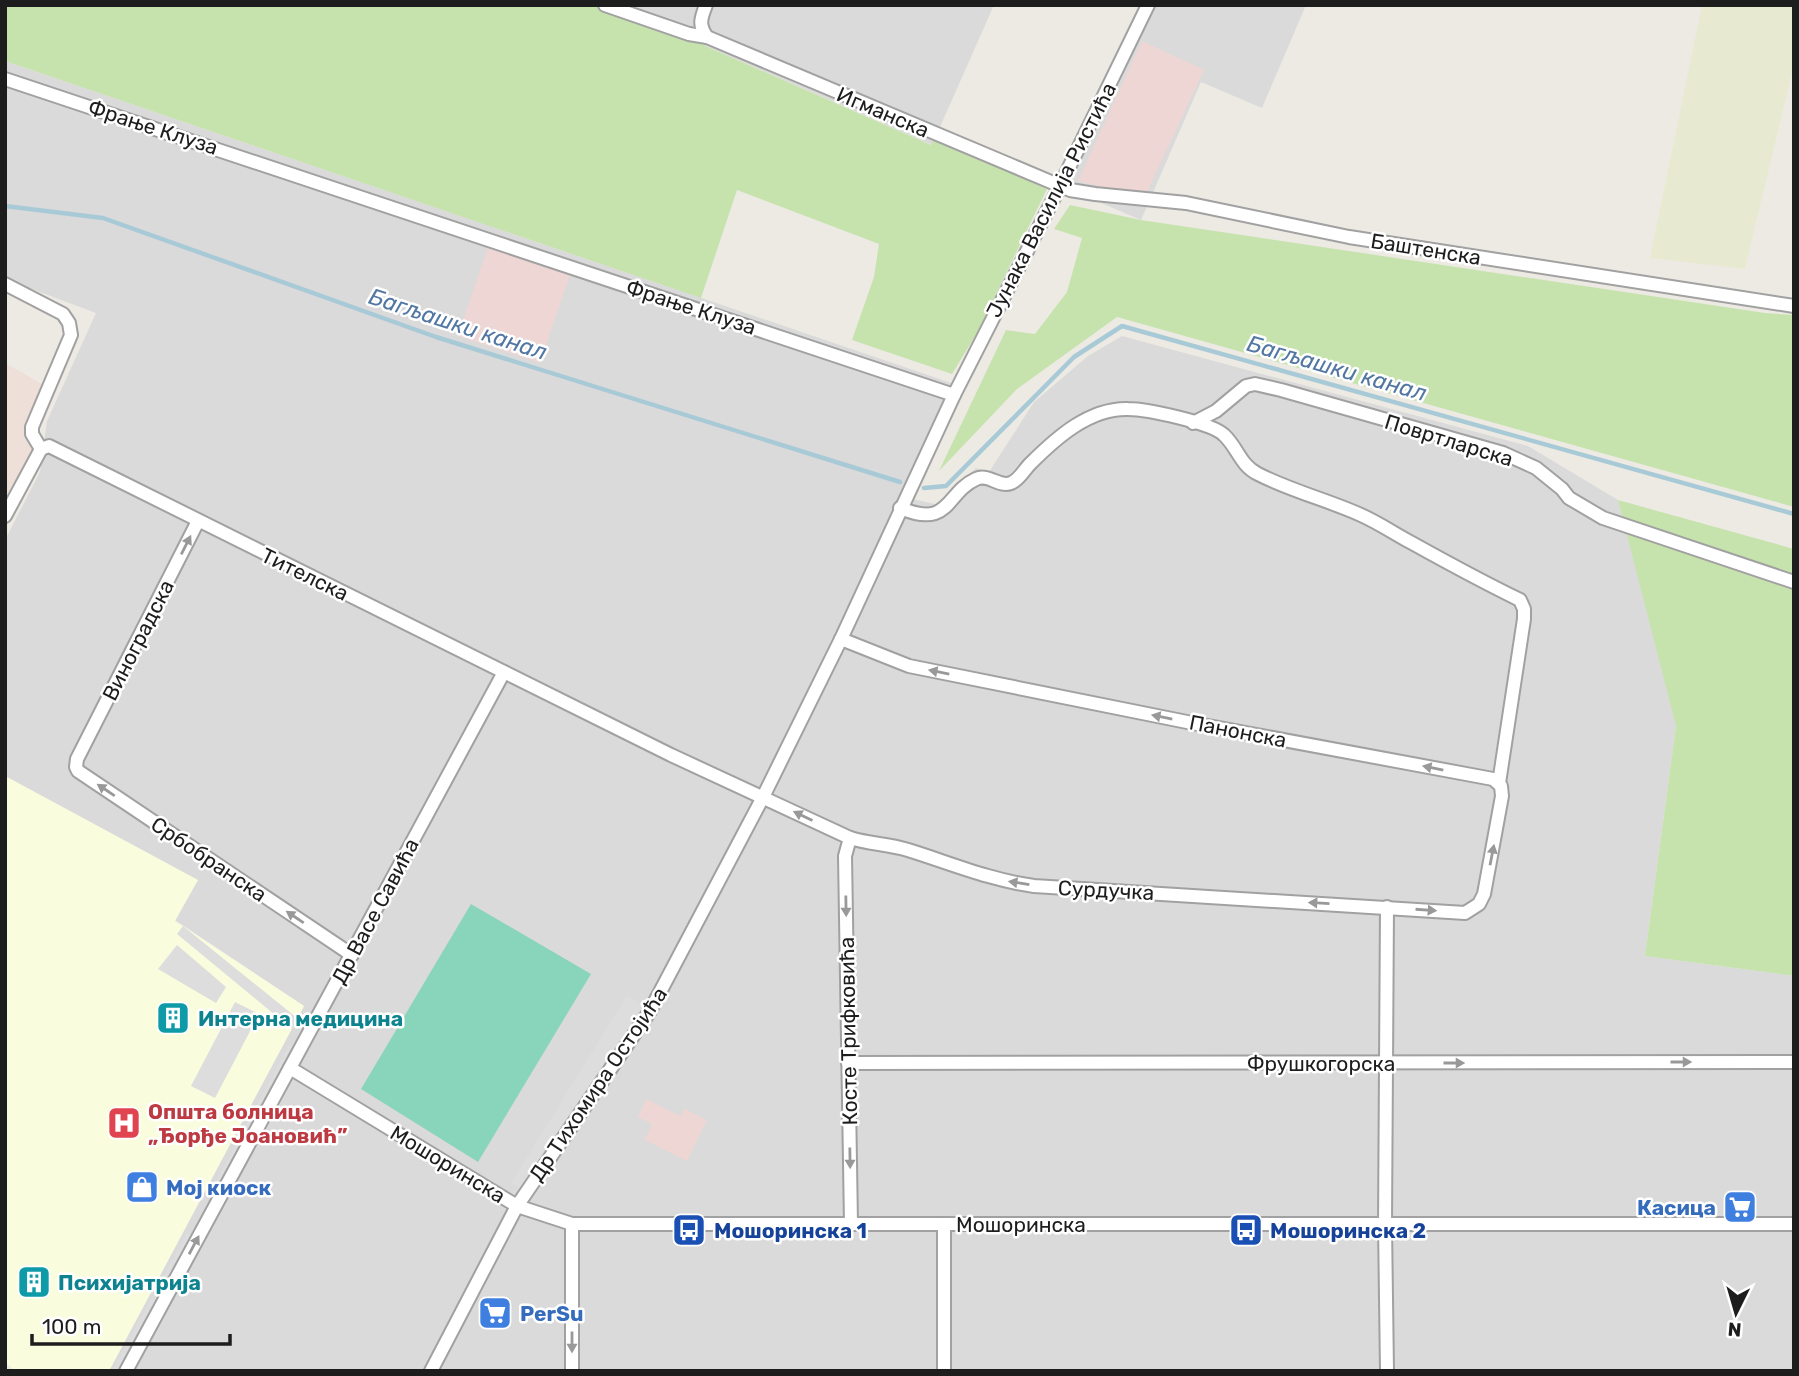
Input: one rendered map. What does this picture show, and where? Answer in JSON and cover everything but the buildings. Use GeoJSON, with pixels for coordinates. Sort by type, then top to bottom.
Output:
{"type":"FeatureCollection","features":[{"type":"Feature","properties":{"kind":"street","name":"Игманска"},"geometry":{"type":"LineString","coordinates":[[605,5],[689,34],[707,37],[1060,186]]}},
{"type":"Feature","properties":{"kind":"street"},"geometry":{"type":"LineString","coordinates":[[706,5],[700,28],[707,37]]}},
{"type":"Feature","properties":{"kind":"street","name":"Јунака Василија Ристића"},"geometry":{"type":"LineString","coordinates":[[954,395],[1148,5]]}},
{"type":"Feature","properties":{"kind":"street","name":"Фрање Клуза"},"geometry":{"type":"LineString","coordinates":[[5,79],[954,395]]}},
{"type":"Feature","properties":{"kind":"street","name":"Баштенска"},"geometry":{"type":"LineString","coordinates":[[1060,186],[1095,194],[1186,203],[1349,237],[1794,306]]}},
{"type":"Feature","properties":{"kind":"street"},"geometry":{"type":"LineString","coordinates":[[5,284],[63,314],[69,323],[71,335],[32,427],[32,434],[41,449],[5,516]]}},
{"type":"Feature","properties":{"kind":"street","name":"Повртларска"},"geometry":{"type":"LineString","coordinates":[[1193,423],[1216,411],[1246,386],[1255,384],[1503,453],[1536,468],[1569,498],[1603,517],[1794,582]]}},
{"type":"Feature","properties":{"kind":"street"},"geometry":{"type":"LineString","coordinates":[[763,797],[841,639],[954,395]]}},
{"type":"Feature","properties":{"kind":"street"},"geometry":{"type":"LineString","coordinates":[[900,508],[924,514],[942,511],[978,478],[991,478],[1005,484],[1013,482],[1029,465],[1082,421],[1117,409],[1139,410],[1222,433]]}},
{"type":"Feature","properties":{"kind":"street"},"geometry":{"type":"LineString","coordinates":[[1216,411],[1222,433],[1234,447],[1240,460],[1255,473],[1362,515],[1520,600],[1524,619],[1499,783]]}},
{"type":"Feature","properties":{"kind":"street","name":"Тителска"},"geometry":{"type":"LineString","coordinates":[[41,449],[49,446],[671,755],[763,797]]}},
{"type":"Feature","properties":{"kind":"street","name":"Виноградска"},"geometry":{"type":"LineString","coordinates":[[76,759],[198,521]]}},
{"type":"Feature","properties":{"kind":"street","name":"Панонска"},"geometry":{"type":"LineString","coordinates":[[841,639],[909,666],[1192,723],[1490,778],[1499,783]]}},
{"type":"Feature","properties":{"kind":"street","name":"Др Васе Савића"},"geometry":{"type":"LineString","coordinates":[[126,1371],[504,672]]}},
{"type":"Feature","properties":{"kind":"street","name":"Србобранска"},"geometry":{"type":"LineString","coordinates":[[76,759],[78,771],[352,955]]}},
{"type":"Feature","properties":{"kind":"street","name":"Сурдучка"},"geometry":{"type":"LineString","coordinates":[[763,797],[867,844],[905,849],[1000,880],[1024,884],[1465,913],[1479,904],[1484,894],[1502,796],[1499,783]]}},
{"type":"Feature","properties":{"kind":"street","name":"Др Тихомира Остојића"},"geometry":{"type":"LineString","coordinates":[[431,1371],[517,1206],[650,1011],[763,797]]}},
{"type":"Feature","properties":{"kind":"street","name":"Косте Трифковића"},"geometry":{"type":"LineString","coordinates":[[850,838],[845,856],[851,1223]]}},
{"type":"Feature","properties":{"kind":"street"},"geometry":{"type":"LineString","coordinates":[[1387,907],[1387,1371]]}},
{"type":"Feature","properties":{"kind":"street","name":"Фрушкогорска"},"geometry":{"type":"LineString","coordinates":[[848,1063],[1794,1062]]}},
{"type":"Feature","properties":{"kind":"street","name":"Мошоринска"},"geometry":{"type":"LineString","coordinates":[[290,1068],[517,1206],[572,1224],[1794,1224]]}},
{"type":"Feature","properties":{"kind":"street"},"geometry":{"type":"LineString","coordinates":[[572,1224],[572,1371]]}},
{"type":"Feature","properties":{"kind":"street"},"geometry":{"type":"LineString","coordinates":[[944,1224],[944,1371]]}},
{"type":"Feature","properties":{"kind":"shaded area"},"geometry":{"type":"Polygon","coordinates":[[[628,5],[994,5],[932,145],[626,11],[628,5]]]}},
{"type":"Feature","properties":{"kind":"shaded area"},"geometry":{"type":"Polygon","coordinates":[[[1148,5],[1306,5],[1262,108],[1201,82],[1141,220],[1069,189],[1148,5]]]}},
{"type":"Feature","properties":{"kind":"shaded area"},"geometry":{"type":"Polygon","coordinates":[[[1702,5],[1794,5],[1794,64],[1745,269],[1650,258],[1702,5]]]}},
{"type":"Feature","properties":{"kind":"shaded area"},"geometry":{"type":"Polygon","coordinates":[[[1142,41],[1204,70],[1147,192],[1111,189],[1078,181],[1142,41]]]}},
{"type":"Feature","properties":{"kind":"shaded area"},"geometry":{"type":"Polygon","coordinates":[[[5,61],[966,388],[913,499],[939,505],[953,488],[976,468],[989,472],[1034,402],[1088,356],[1122,336],[1528,446],[1618,500],[1658,642],[1676,726],[1645,956],[1794,976],[1794,1371],[109,1371],[304,1006],[175,920],[197,880],[5,776],[5,540],[40,472],[47,421],[96,313],[5,279],[5,61]]]}},
{"type":"Feature","properties":{"kind":"shaded area"},"geometry":{"type":"Polygon","coordinates":[[[488,247],[570,274],[540,363],[458,336],[488,247]]]}},
{"type":"Feature","properties":{"kind":"shaded area"},"geometry":{"type":"Polygon","coordinates":[[[5,363],[42,384],[25,422],[25,436],[33,450],[5,501],[5,363]]]}},
{"type":"Feature","properties":{"kind":"shaded area","name":"Општа болница „Ђорђе Јоановић”"},"geometry":{"type":"Polygon","coordinates":[[[5,776],[198,880],[175,921],[304,1006],[109,1371],[15,1371],[5,1362],[5,776]]]}},
{"type":"Feature","properties":{"kind":"shaded area"},"geometry":{"type":"Polygon","coordinates":[[[183,926],[297,1018],[292,1029],[177,934],[183,926]]]}},
{"type":"Feature","properties":{"kind":"shaded area"},"geometry":{"type":"Polygon","coordinates":[[[177,945],[226,987],[216,1003],[158,969],[177,945]]]}},
{"type":"Feature","properties":{"kind":"shaded area"},"geometry":{"type":"Polygon","coordinates":[[[627,995],[650,1011],[526,1191],[511,1183],[627,995]]]}},
{"type":"Feature","properties":{"kind":"shaded area"},"geometry":{"type":"Polygon","coordinates":[[[235,1002],[259,1014],[215,1098],[191,1086],[235,1002]]]}},
{"type":"Feature","properties":{"kind":"shaded area"},"geometry":{"type":"Polygon","coordinates":[[[289,1045],[300,1050],[217,1203],[208,1197],[289,1045]]]}},
{"type":"Feature","properties":{"kind":"shaded area"},"geometry":{"type":"Polygon","coordinates":[[[646,1099],[680,1116],[684,1109],[707,1120],[687,1161],[645,1140],[652,1124],[638,1117],[646,1099]]]}},
{"type":"Feature","properties":{"kind":"shaded area"},"geometry":{"type":"Polygon","coordinates":[[[187,1233],[198,1239],[126,1371],[112,1371],[187,1233]]]}},
{"type":"Feature","properties":{"kind":"green space"},"geometry":{"type":"Polygon","coordinates":[[[5,5],[600,5],[626,11],[931,145],[935,138],[1047,189],[977,333],[952,374],[852,340],[874,277],[879,244],[737,190],[701,298],[5,61],[5,5]]]}},
{"type":"Feature","properties":{"kind":"green space"},"geometry":{"type":"Polygon","coordinates":[[[1070,205],[1141,220],[1765,313],[1794,315],[1794,507],[1117,317],[1017,389],[939,471],[1006,330],[1035,334],[1067,292],[1082,238],[1054,229],[1070,205]]]}},
{"type":"Feature","properties":{"kind":"green space"},"geometry":{"type":"Polygon","coordinates":[[[1618,500],[1794,549],[1794,976],[1645,956],[1676,726],[1618,500]]]}},
{"type":"Feature","properties":{"kind":"green space"},"geometry":{"type":"Polygon","coordinates":[[[471,904],[591,974],[478,1162],[361,1089],[471,904]]]}},
{"type":"Feature","properties":{"kind":"waterway","name":"Багљашки канал"},"geometry":{"type":"LineString","coordinates":[[5,206],[103,218],[436,337],[900,482]]}},
{"type":"Feature","properties":{"kind":"waterway","name":"Багљашки канал"},"geometry":{"type":"LineString","coordinates":[[924,488],[946,486],[1074,357],[1122,326],[1794,514]]}},
{"type":"Feature","properties":{"kind":"place","name":"Интерна медицина"},"geometry":{"type":"Point","coordinates":[173,1018]}},
{"type":"Feature","properties":{"kind":"place","name":"Општа болница „Ђорђе Јоановић”"},"geometry":{"type":"Point","coordinates":[124,1123]}},
{"type":"Feature","properties":{"kind":"place","name":"Мој киоск"},"geometry":{"type":"Point","coordinates":[142,1187]}},
{"type":"Feature","properties":{"kind":"place","name":"Касица"},"geometry":{"type":"Point","coordinates":[1740,1207]}},
{"type":"Feature","properties":{"kind":"place","name":"Мошоринска 1"},"geometry":{"type":"Point","coordinates":[689,1230]}},
{"type":"Feature","properties":{"kind":"place","name":"Мошоринска 2"},"geometry":{"type":"Point","coordinates":[1246,1230]}},
{"type":"Feature","properties":{"kind":"place","name":"Психијатрија"},"geometry":{"type":"Point","coordinates":[34,1282]}},
{"type":"Feature","properties":{"kind":"place","name":"PerSu"},"geometry":{"type":"Point","coordinates":[495,1313]}}]}
